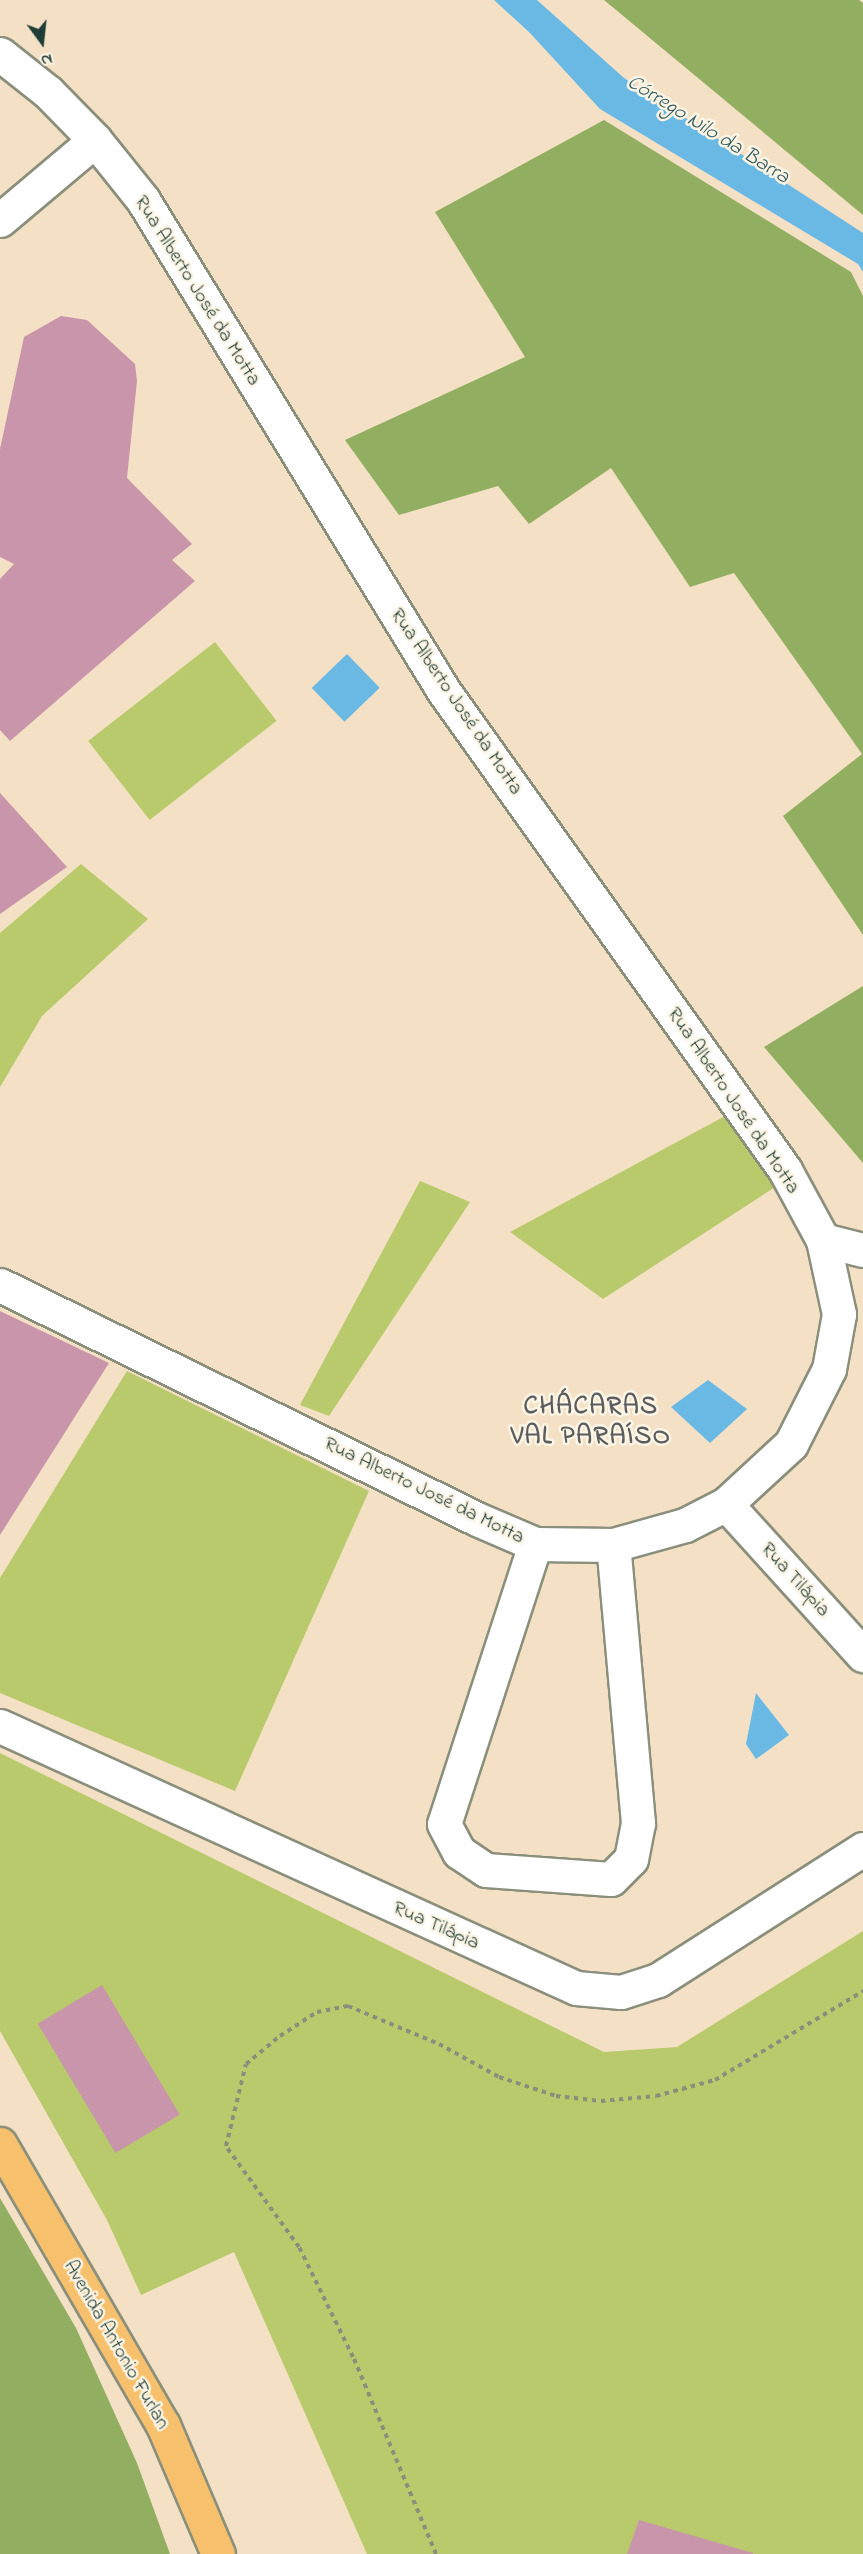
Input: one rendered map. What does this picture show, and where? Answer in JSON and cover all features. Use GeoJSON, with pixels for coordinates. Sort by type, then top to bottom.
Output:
{"type":"FeatureCollection","features":[{"type":"Feature","properties":{"kind":"main road","name":"Avenida Antonio Furlan"},"geometry":{"type":"LineString","coordinates":[[0,2144],[163,2425],[218,2554]]}},
{"type":"Feature","properties":{"kind":"street","name":"Rua Alberto José da Motta"},"geometry":{"type":"LineString","coordinates":[[0,54],[48,92],[94,140],[143,200],[444,690],[785,1170],[823,1240],[839,1314],[829,1369],[791,1444],[726,1504],[685,1525],[613,1545],[535,1544],[477,1518],[0,1285]]}},
{"type":"Feature","properties":{"kind":"street"},"geometry":{"type":"LineString","coordinates":[[0,220],[94,140]]}},
{"type":"Feature","properties":{"kind":"street"},"geometry":{"type":"LineString","coordinates":[[823,1240],[863,1250]]}},
{"type":"Feature","properties":{"kind":"street","name":"Rua Tilápia"},"geometry":{"type":"LineString","coordinates":[[726,1504],[863,1656]]}},
{"type":"Feature","properties":{"kind":"street"},"geometry":{"type":"LineString","coordinates":[[535,1544],[444,1824],[459,1852],[486,1870],[611,1879],[631,1859],[638,1823],[613,1545]]}},
{"type":"Feature","properties":{"kind":"street","name":"Rua Tilápia"},"geometry":{"type":"LineString","coordinates":[[0,1726],[576,1988],[621,1992],[658,1980],[863,1849]]}},
{"type":"Feature","properties":{"kind":"path"},"geometry":{"type":"LineString","coordinates":[[436,2554],[353,2357],[299,2247],[226,2146],[246,2064],[280,2036],[317,2012],[348,2006],[439,2044],[499,2077],[556,2096],[601,2101],[656,2096],[715,2080],[863,1991]]}},
{"type":"Feature","properties":{"kind":"green space"},"geometry":{"type":"Polygon","coordinates":[[[604,0],[859,0],[863,3],[863,215],[604,0]]]}},
{"type":"Feature","properties":{"kind":"green space"},"geometry":{"type":"Polygon","coordinates":[[[604,120],[851,272],[863,296],[863,935],[783,816],[862,754],[734,573],[690,587],[611,468],[529,524],[498,486],[399,515],[345,440],[525,357],[435,212],[604,120]]]}},
{"type":"Feature","properties":{"kind":"green space"},"geometry":{"type":"Polygon","coordinates":[[[215,642],[277,721],[150,820],[88,741],[215,642]]]}},
{"type":"Feature","properties":{"kind":"green space"},"geometry":{"type":"Polygon","coordinates":[[[81,864],[148,919],[42,1016],[0,1087],[0,933],[81,864]]]}},
{"type":"Feature","properties":{"kind":"green space"},"geometry":{"type":"Polygon","coordinates":[[[863,986],[863,1163],[764,1047],[863,986]]]}},
{"type":"Feature","properties":{"kind":"green space"},"geometry":{"type":"Polygon","coordinates":[[[725,1116],[775,1187],[603,1299],[510,1232],[725,1116]]]}},
{"type":"Feature","properties":{"kind":"green space"},"geometry":{"type":"Polygon","coordinates":[[[420,1181],[470,1202],[329,1416],[300,1405],[420,1181]]]}},
{"type":"Feature","properties":{"kind":"green space"},"geometry":{"type":"Polygon","coordinates":[[[127,1371],[369,1491],[235,1791],[0,1693],[0,1578],[127,1371]]]}},
{"type":"Feature","properties":{"kind":"green space"},"geometry":{"type":"Polygon","coordinates":[[[0,1753],[604,2052],[677,2047],[863,1931],[863,2554],[367,2554],[234,2252],[141,2295],[107,2220],[0,2031],[0,1753]]]}},
{"type":"Feature","properties":{"kind":"green space"},"geometry":{"type":"Polygon","coordinates":[[[0,2198],[76,2328],[137,2463],[170,2554],[0,2554],[0,2198]]]}},
{"type":"Feature","properties":{"kind":"water"},"geometry":{"type":"Polygon","coordinates":[[[494,0],[537,0],[624,78],[863,233],[863,272],[858,264],[600,109],[529,32],[494,0]]]}},
{"type":"Feature","properties":{"kind":"water"},"geometry":{"type":"Polygon","coordinates":[[[347,654],[380,688],[344,722],[312,688],[347,654]]]}},
{"type":"Feature","properties":{"kind":"water"},"geometry":{"type":"Polygon","coordinates":[[[708,1380],[747,1409],[710,1443],[671,1407],[708,1380]]]}},
{"type":"Feature","properties":{"kind":"water"},"geometry":{"type":"Polygon","coordinates":[[[756,1693],[789,1735],[756,1759],[746,1744],[756,1693]]]}},
{"type":"Feature","properties":{"kind":"building"},"geometry":{"type":"Polygon","coordinates":[[[61,316],[87,320],[135,364],[137,381],[127,478],[192,544],[172,560],[195,581],[10,741],[0,730],[0,579],[14,564],[0,557],[0,449],[24,337],[61,316]]]}},
{"type":"Feature","properties":{"kind":"building"},"geometry":{"type":"Polygon","coordinates":[[[0,793],[67,867],[0,914],[0,793]]]}},
{"type":"Feature","properties":{"kind":"building"},"geometry":{"type":"Polygon","coordinates":[[[0,1311],[109,1363],[0,1535],[0,1311]]]}},
{"type":"Feature","properties":{"kind":"building"},"geometry":{"type":"Polygon","coordinates":[[[102,1985],[180,2114],[115,2153],[38,2024],[102,1985]]]}},
{"type":"Feature","properties":{"kind":"building"},"geometry":{"type":"Polygon","coordinates":[[[639,2520],[753,2553],[753,2554],[627,2554],[639,2520]]]}},
{"type":"Feature","properties":{"kind":"district","name":"CHÁCARAS VAL PARAÍSO"},"geometry":{"type":"Point","coordinates":[591,1423]}},
{"type":"Feature","properties":{"kind":"water label","name":"Córrego Nilo da Barra"},"geometry":{"type":"Point","coordinates":[708,130]}}]}
